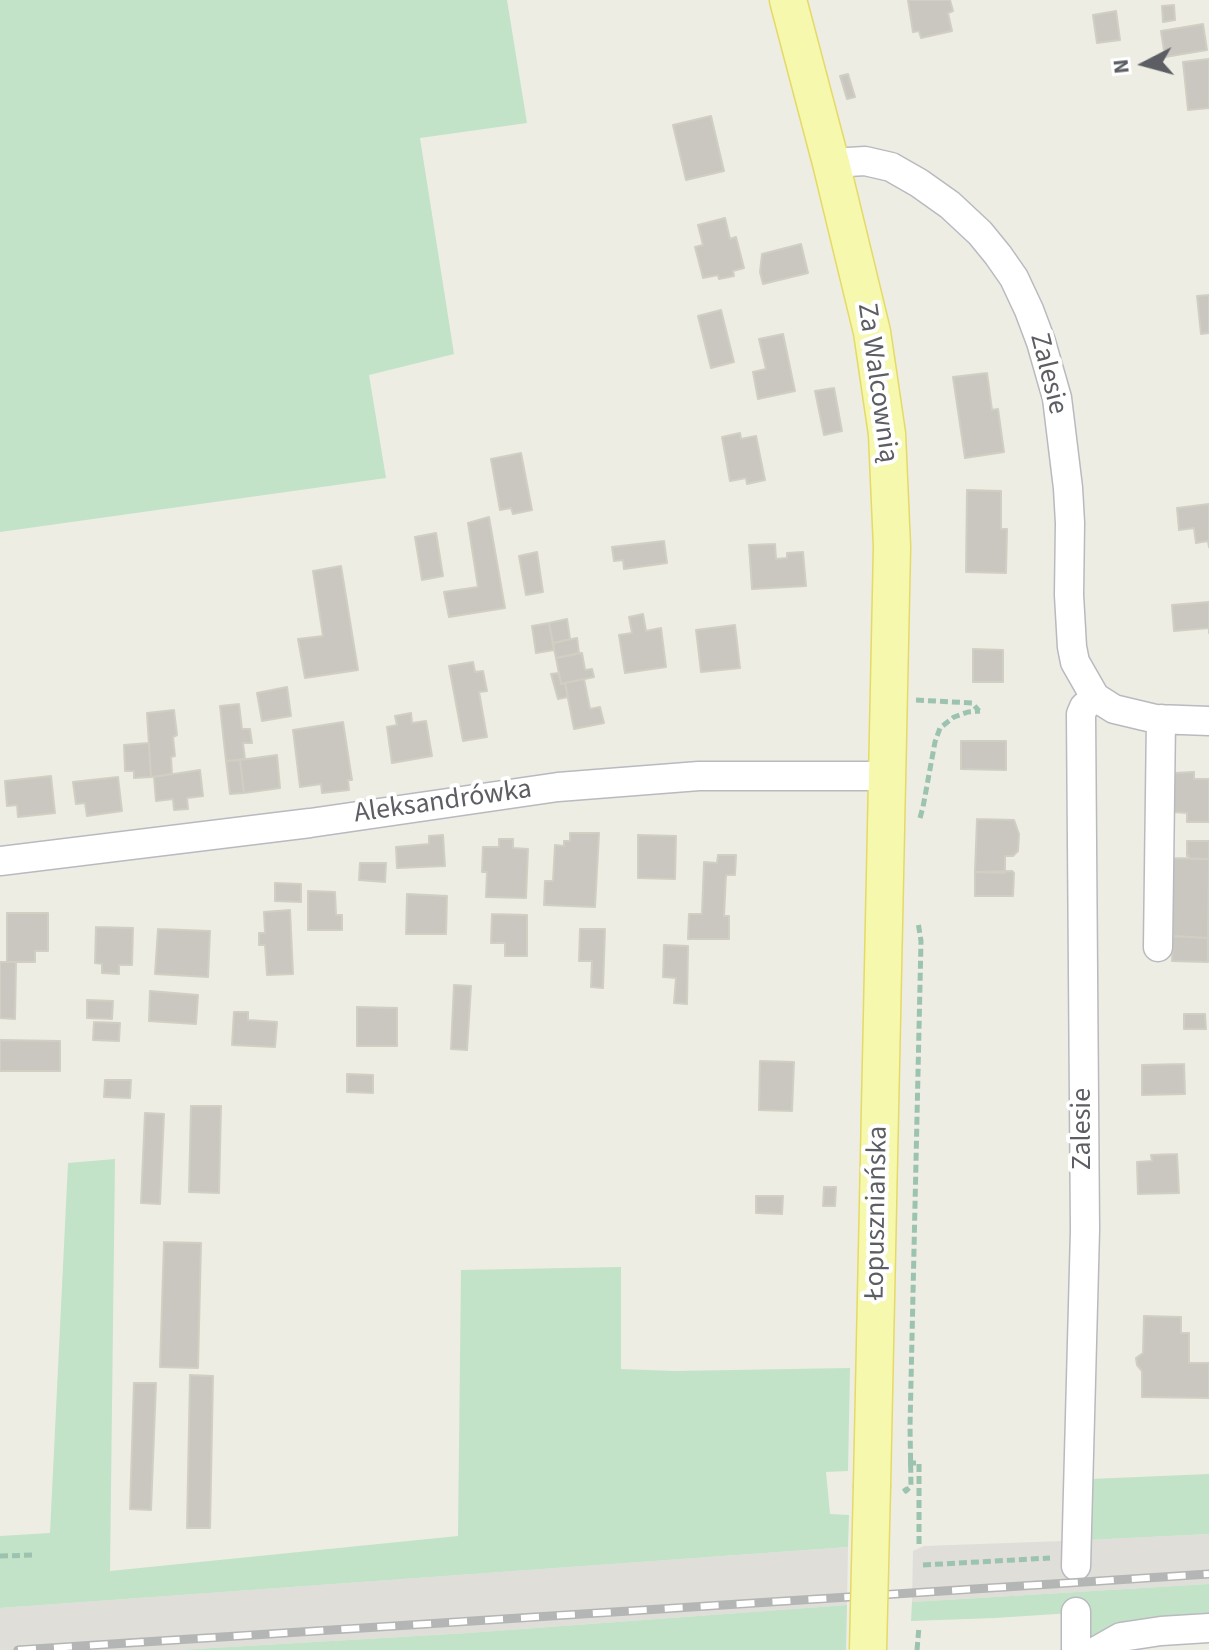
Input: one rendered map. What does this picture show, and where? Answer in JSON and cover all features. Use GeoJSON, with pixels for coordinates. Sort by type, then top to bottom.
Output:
{"type":"FeatureCollection","features":[{"type":"Feature","properties":{"kind":"main road","name":"Za Walcownią"},"geometry":{"type":"LineString","coordinates":[[788,0],[872,332],[887,434],[892,547],[888,776]]}},
{"type":"Feature","properties":{"kind":"main road","name":"Łopuszniańska"},"geometry":{"type":"LineString","coordinates":[[868,1650],[896,1487],[888,776]]}},
{"type":"Feature","properties":{"kind":"street","name":"Zalesie"},"geometry":{"type":"LineString","coordinates":[[831,163],[865,161],[891,167],[950,205],[980,233],[1014,278],[1041,342],[1057,398],[1068,488],[1072,647],[1075,662],[1095,697],[1081,714],[1085,1230],[1076,1560]]}},
{"type":"Feature","properties":{"kind":"street"},"geometry":{"type":"LineString","coordinates":[[1095,697],[1114,709],[1135,715],[1209,721]]}},
{"type":"Feature","properties":{"kind":"street"},"geometry":{"type":"LineString","coordinates":[[1158,947],[1161,719]]}},
{"type":"Feature","properties":{"kind":"street","name":"Aleksandrówka"},"geometry":{"type":"LineString","coordinates":[[0,861],[310,823],[558,787],[699,776],[888,776]]}},
{"type":"Feature","properties":{"kind":"street"},"geometry":{"type":"LineString","coordinates":[[1076,1612],[1076,1650]]}},
{"type":"Feature","properties":{"kind":"street"},"geometry":{"type":"LineString","coordinates":[[1098,1650],[1121,1637],[1209,1628]]}},
{"type":"Feature","properties":{"kind":"path"},"geometry":{"type":"LineString","coordinates":[[909,700],[972,703],[980,711],[954,717],[940,728],[919,821]]}},
{"type":"Feature","properties":{"kind":"path"},"geometry":{"type":"LineString","coordinates":[[896,1487],[907,1464],[910,1410],[921,941],[917,914]]}},
{"type":"Feature","properties":{"kind":"path"},"geometry":{"type":"LineString","coordinates":[[907,1464],[919,1463],[919,1546]]}},
{"type":"Feature","properties":{"kind":"path"},"geometry":{"type":"LineString","coordinates":[[0,1556],[34,1555]]}},
{"type":"Feature","properties":{"kind":"path"},"geometry":{"type":"LineString","coordinates":[[923,1565],[1076,1560]]}},
{"type":"Feature","properties":{"kind":"path"},"geometry":{"type":"LineString","coordinates":[[917,1650],[919,1627]]}},
{"type":"Feature","properties":{"kind":"shaded area"},"geometry":{"type":"Polygon","coordinates":[[[1209,1534],[1209,1584],[912,1602],[913,1551],[924,1546],[1063,1541],[1062,1567],[1087,1565],[1088,1540],[1209,1534]]]}},
{"type":"Feature","properties":{"kind":"shaded area"},"geometry":{"type":"Polygon","coordinates":[[[848,1547],[847,1605],[468,1633],[178,1650],[0,1650],[0,1608],[848,1547]]]}},
{"type":"Feature","properties":{"kind":"green space"},"geometry":{"type":"Polygon","coordinates":[[[0,0],[507,0],[527,123],[420,138],[454,354],[369,375],[386,478],[0,532],[0,0]]]}},
{"type":"Feature","properties":{"kind":"green space"},"geometry":{"type":"Polygon","coordinates":[[[115,1159],[110,1571],[458,1536],[461,1270],[621,1267],[621,1369],[850,1368],[848,1471],[826,1472],[830,1514],[849,1515],[848,1547],[0,1608],[0,1536],[50,1533],[68,1163],[115,1159]]]}},
{"type":"Feature","properties":{"kind":"green space"},"geometry":{"type":"Polygon","coordinates":[[[1209,1474],[1209,1534],[1088,1540],[1090,1479],[1209,1474]]]}},
{"type":"Feature","properties":{"kind":"green space"},"geometry":{"type":"Polygon","coordinates":[[[1209,1584],[1209,1619],[1093,1639],[1088,1637],[1087,1612],[911,1621],[912,1602],[1209,1584]]]}},
{"type":"Feature","properties":{"kind":"green space"},"geometry":{"type":"Polygon","coordinates":[[[847,1605],[846,1650],[178,1650],[468,1633],[847,1605]]]}},
{"type":"Feature","properties":{"kind":"building"},"geometry":{"type":"Polygon","coordinates":[[[908,0],[950,0],[953,11],[948,13],[952,31],[921,38],[919,31],[913,32],[908,0]]]}},
{"type":"Feature","properties":{"kind":"building"},"geometry":{"type":"Polygon","coordinates":[[[1174,5],[1175,20],[1163,22],[1162,6],[1174,5]]]}},
{"type":"Feature","properties":{"kind":"building"},"geometry":{"type":"Polygon","coordinates":[[[1116,11],[1120,40],[1097,43],[1093,15],[1116,11]]]}},
{"type":"Feature","properties":{"kind":"building"},"geometry":{"type":"Polygon","coordinates":[[[1203,24],[1207,50],[1165,57],[1161,31],[1203,24]]]}},
{"type":"Feature","properties":{"kind":"building"},"geometry":{"type":"Polygon","coordinates":[[[1209,59],[1209,108],[1188,110],[1183,62],[1209,59]]]}},
{"type":"Feature","properties":{"kind":"building"},"geometry":{"type":"Polygon","coordinates":[[[848,74],[855,97],[847,99],[840,76],[848,74]]]}},
{"type":"Feature","properties":{"kind":"building"},"geometry":{"type":"Polygon","coordinates":[[[711,116],[724,171],[686,180],[673,125],[711,116]]]}},
{"type":"Feature","properties":{"kind":"building"},"geometry":{"type":"Polygon","coordinates":[[[725,218],[730,239],[736,237],[744,268],[733,271],[734,276],[703,278],[695,247],[703,245],[698,225],[725,218]]]}},
{"type":"Feature","properties":{"kind":"building"},"geometry":{"type":"Polygon","coordinates":[[[801,244],[808,273],[763,284],[760,272],[762,254],[801,244]]]}},
{"type":"Feature","properties":{"kind":"building"},"geometry":{"type":"Polygon","coordinates":[[[1209,295],[1209,333],[1201,334],[1197,296],[1209,295]]]}},
{"type":"Feature","properties":{"kind":"building"},"geometry":{"type":"Polygon","coordinates":[[[721,310],[734,362],[711,368],[698,316],[721,310]]]}},
{"type":"Feature","properties":{"kind":"building"},"geometry":{"type":"Polygon","coordinates":[[[783,334],[795,391],[758,399],[753,372],[766,369],[759,339],[783,334]]]}},
{"type":"Feature","properties":{"kind":"building"},"geometry":{"type":"Polygon","coordinates":[[[987,373],[992,410],[998,409],[1004,452],[965,458],[953,377],[987,373]]]}},
{"type":"Feature","properties":{"kind":"building"},"geometry":{"type":"Polygon","coordinates":[[[834,388],[842,431],[824,435],[815,391],[834,388]]]}},
{"type":"Feature","properties":{"kind":"building"},"geometry":{"type":"Polygon","coordinates":[[[740,433],[741,439],[756,436],[765,480],[747,484],[746,478],[730,481],[722,437],[740,433]]]}},
{"type":"Feature","properties":{"kind":"building"},"geometry":{"type":"Polygon","coordinates":[[[521,453],[532,510],[513,514],[511,508],[500,510],[491,459],[521,453]]]}},
{"type":"Feature","properties":{"kind":"building"},"geometry":{"type":"Polygon","coordinates":[[[967,490],[1001,491],[1001,529],[1007,529],[1006,573],[966,572],[967,490]]]}},
{"type":"Feature","properties":{"kind":"building"},"geometry":{"type":"Polygon","coordinates":[[[1209,504],[1209,547],[1208,541],[1196,543],[1194,528],[1179,530],[1177,508],[1209,504]]]}},
{"type":"Feature","properties":{"kind":"building"},"geometry":{"type":"Polygon","coordinates":[[[489,517],[505,608],[449,617],[444,592],[478,587],[468,523],[489,517]]]}},
{"type":"Feature","properties":{"kind":"building"},"geometry":{"type":"Polygon","coordinates":[[[436,533],[443,576],[422,580],[415,537],[436,533]]]}},
{"type":"Feature","properties":{"kind":"building"},"geometry":{"type":"Polygon","coordinates":[[[664,541],[667,563],[624,569],[623,560],[614,561],[612,547],[664,541]]]}},
{"type":"Feature","properties":{"kind":"building"},"geometry":{"type":"Polygon","coordinates":[[[775,544],[776,559],[787,558],[787,553],[803,552],[806,586],[752,589],[749,545],[775,544]]]}},
{"type":"Feature","properties":{"kind":"building"},"geometry":{"type":"Polygon","coordinates":[[[537,552],[543,592],[526,595],[519,556],[537,552]]]}},
{"type":"Feature","properties":{"kind":"building"},"geometry":{"type":"Polygon","coordinates":[[[341,566],[358,670],[305,678],[298,639],[323,636],[313,571],[341,566]]]}},
{"type":"Feature","properties":{"kind":"building"},"geometry":{"type":"Polygon","coordinates":[[[1209,602],[1209,628],[1174,631],[1172,605],[1209,602]]]}},
{"type":"Feature","properties":{"kind":"building"},"geometry":{"type":"Polygon","coordinates":[[[643,614],[646,631],[661,628],[666,667],[625,673],[619,635],[632,633],[629,617],[643,614]]]}},
{"type":"Feature","properties":{"kind":"building"},"geometry":{"type":"Polygon","coordinates":[[[567,619],[570,639],[553,643],[549,623],[567,619]]]}},
{"type":"Feature","properties":{"kind":"building"},"geometry":{"type":"Polygon","coordinates":[[[549,623],[554,650],[536,653],[532,626],[549,623]]]}},
{"type":"Feature","properties":{"kind":"building"},"geometry":{"type":"Polygon","coordinates":[[[735,625],[740,668],[701,672],[696,630],[735,625]]]}},
{"type":"Feature","properties":{"kind":"building"},"geometry":{"type":"Polygon","coordinates":[[[577,638],[579,653],[556,658],[553,643],[577,638]]]}},
{"type":"Feature","properties":{"kind":"building"},"geometry":{"type":"Polygon","coordinates":[[[973,649],[1003,650],[1003,682],[973,682],[973,649]]]}},
{"type":"Feature","properties":{"kind":"building"},"geometry":{"type":"Polygon","coordinates":[[[582,653],[585,670],[592,669],[594,677],[561,684],[556,658],[582,653]]]}},
{"type":"Feature","properties":{"kind":"building"},"geometry":{"type":"Polygon","coordinates":[[[473,662],[475,672],[483,671],[487,691],[479,692],[487,737],[463,741],[449,666],[473,662]]]}},
{"type":"Feature","properties":{"kind":"building"},"geometry":{"type":"Polygon","coordinates":[[[559,673],[568,697],[558,699],[551,674],[559,673]]]}},
{"type":"Feature","properties":{"kind":"building"},"geometry":{"type":"Polygon","coordinates":[[[584,679],[590,709],[600,707],[604,723],[574,729],[565,683],[584,679]]]}},
{"type":"Feature","properties":{"kind":"building"},"geometry":{"type":"Polygon","coordinates":[[[287,687],[291,716],[262,721],[257,693],[287,687]]]}},
{"type":"Feature","properties":{"kind":"building"},"geometry":{"type":"Polygon","coordinates":[[[239,704],[242,729],[250,729],[252,743],[243,743],[245,759],[226,761],[220,706],[239,704]]]}},
{"type":"Feature","properties":{"kind":"building"},"geometry":{"type":"Polygon","coordinates":[[[174,710],[177,735],[173,737],[175,756],[171,757],[172,774],[151,777],[147,713],[174,710]]]}},
{"type":"Feature","properties":{"kind":"building"},"geometry":{"type":"Polygon","coordinates":[[[411,713],[412,723],[426,721],[432,756],[392,763],[387,727],[397,725],[395,716],[411,713]]]}},
{"type":"Feature","properties":{"kind":"building"},"geometry":{"type":"Polygon","coordinates":[[[343,722],[352,780],[348,780],[349,790],[322,793],[321,784],[300,787],[293,730],[343,722]]]}},
{"type":"Feature","properties":{"kind":"building"},"geometry":{"type":"Polygon","coordinates":[[[961,741],[1006,741],[1006,770],[961,769],[961,741]]]}},
{"type":"Feature","properties":{"kind":"building"},"geometry":{"type":"Polygon","coordinates":[[[149,743],[151,777],[134,778],[134,771],[125,771],[124,745],[149,743]]]}},
{"type":"Feature","properties":{"kind":"building"},"geometry":{"type":"Polygon","coordinates":[[[277,755],[280,788],[244,793],[240,760],[277,755]]]}},
{"type":"Feature","properties":{"kind":"building"},"geometry":{"type":"Polygon","coordinates":[[[240,760],[244,793],[230,794],[226,761],[240,760]]]}},
{"type":"Feature","properties":{"kind":"building"},"geometry":{"type":"Polygon","coordinates":[[[200,770],[203,796],[187,798],[188,809],[174,810],[173,799],[156,801],[154,777],[200,770]]]}},
{"type":"Feature","properties":{"kind":"building"},"geometry":{"type":"Polygon","coordinates":[[[1194,772],[1194,779],[1209,779],[1209,822],[1187,822],[1187,813],[1173,812],[1174,773],[1194,772]]]}},
{"type":"Feature","properties":{"kind":"building"},"geometry":{"type":"Polygon","coordinates":[[[51,776],[55,813],[18,817],[17,805],[7,806],[5,781],[51,776]]]}},
{"type":"Feature","properties":{"kind":"building"},"geometry":{"type":"Polygon","coordinates":[[[118,777],[122,811],[87,816],[85,803],[76,804],[73,782],[118,777]]]}},
{"type":"Feature","properties":{"kind":"building"},"geometry":{"type":"Polygon","coordinates":[[[977,819],[1014,820],[1019,834],[1018,851],[1013,856],[1005,856],[1005,873],[975,872],[977,819]]]}},
{"type":"Feature","properties":{"kind":"building"},"geometry":{"type":"Polygon","coordinates":[[[570,833],[599,833],[595,907],[544,905],[545,881],[553,881],[555,845],[564,846],[564,841],[570,841],[570,833]]]}},
{"type":"Feature","properties":{"kind":"building"},"geometry":{"type":"Polygon","coordinates":[[[443,835],[445,866],[397,868],[396,847],[429,844],[429,836],[443,835]]]}},
{"type":"Feature","properties":{"kind":"building"},"geometry":{"type":"Polygon","coordinates":[[[638,835],[676,836],[675,879],[638,878],[638,835]]]}},
{"type":"Feature","properties":{"kind":"building"},"geometry":{"type":"Polygon","coordinates":[[[499,839],[513,839],[513,848],[528,849],[526,898],[486,897],[487,872],[482,872],[483,847],[499,847],[499,839]]]}},
{"type":"Feature","properties":{"kind":"building"},"geometry":{"type":"Polygon","coordinates":[[[1187,841],[1209,841],[1209,859],[1189,859],[1187,841]]]}},
{"type":"Feature","properties":{"kind":"building"},"geometry":{"type":"Polygon","coordinates":[[[718,855],[736,855],[735,875],[726,875],[724,916],[729,916],[729,939],[688,939],[689,914],[702,914],[704,862],[717,863],[718,855]]]}},
{"type":"Feature","properties":{"kind":"building"},"geometry":{"type":"Polygon","coordinates":[[[1173,858],[1209,859],[1208,938],[1173,936],[1173,858]]]}},
{"type":"Feature","properties":{"kind":"building"},"geometry":{"type":"Polygon","coordinates":[[[360,863],[386,863],[385,882],[359,880],[360,863]]]}},
{"type":"Feature","properties":{"kind":"building"},"geometry":{"type":"Polygon","coordinates":[[[1012,871],[1013,896],[975,896],[975,872],[1012,871]]]}},
{"type":"Feature","properties":{"kind":"building"},"geometry":{"type":"Polygon","coordinates":[[[275,883],[301,884],[301,902],[275,901],[275,883]]]}},
{"type":"Feature","properties":{"kind":"building"},"geometry":{"type":"Polygon","coordinates":[[[308,891],[335,892],[336,915],[342,915],[342,930],[308,930],[308,891]]]}},
{"type":"Feature","properties":{"kind":"building"},"geometry":{"type":"Polygon","coordinates":[[[407,894],[447,896],[446,934],[406,934],[407,894]]]}},
{"type":"Feature","properties":{"kind":"building"},"geometry":{"type":"Polygon","coordinates":[[[290,910],[293,974],[267,975],[265,945],[259,945],[259,933],[265,933],[264,912],[290,910]]]}},
{"type":"Feature","properties":{"kind":"building"},"geometry":{"type":"Polygon","coordinates":[[[7,913],[48,913],[48,951],[35,951],[35,962],[7,962],[7,913]]]}},
{"type":"Feature","properties":{"kind":"building"},"geometry":{"type":"Polygon","coordinates":[[[492,914],[527,915],[527,956],[505,956],[505,943],[491,943],[492,914]]]}},
{"type":"Feature","properties":{"kind":"building"},"geometry":{"type":"Polygon","coordinates":[[[96,927],[133,928],[132,965],[119,965],[119,974],[102,973],[102,964],[95,963],[96,927]]]}},
{"type":"Feature","properties":{"kind":"building"},"geometry":{"type":"Polygon","coordinates":[[[158,929],[210,931],[208,977],[155,974],[158,929]]]}},
{"type":"Feature","properties":{"kind":"building"},"geometry":{"type":"Polygon","coordinates":[[[580,929],[605,929],[603,988],[591,987],[592,961],[579,961],[580,929]]]}},
{"type":"Feature","properties":{"kind":"building"},"geometry":{"type":"Polygon","coordinates":[[[1173,936],[1208,938],[1208,962],[1172,961],[1173,936]]]}},
{"type":"Feature","properties":{"kind":"building"},"geometry":{"type":"Polygon","coordinates":[[[664,945],[688,946],[687,1004],[674,1003],[676,978],[663,977],[664,945]]]}},
{"type":"Feature","properties":{"kind":"building"},"geometry":{"type":"Polygon","coordinates":[[[0,962],[16,962],[15,1019],[0,1018],[0,962]]]}},
{"type":"Feature","properties":{"kind":"building"},"geometry":{"type":"Polygon","coordinates":[[[454,985],[471,986],[467,1050],[451,1049],[454,985]]]}},
{"type":"Feature","properties":{"kind":"building"},"geometry":{"type":"Polygon","coordinates":[[[150,991],[198,995],[196,1024],[149,1021],[150,991]]]}},
{"type":"Feature","properties":{"kind":"building"},"geometry":{"type":"Polygon","coordinates":[[[87,1000],[113,1001],[112,1019],[87,1018],[87,1000]]]}},
{"type":"Feature","properties":{"kind":"building"},"geometry":{"type":"Polygon","coordinates":[[[357,1007],[397,1008],[397,1046],[357,1046],[357,1007]]]}},
{"type":"Feature","properties":{"kind":"building"},"geometry":{"type":"Polygon","coordinates":[[[234,1012],[248,1012],[248,1020],[277,1022],[275,1047],[232,1045],[234,1012]]]}},
{"type":"Feature","properties":{"kind":"building"},"geometry":{"type":"Polygon","coordinates":[[[1184,1014],[1205,1014],[1206,1029],[1184,1029],[1184,1014]]]}},
{"type":"Feature","properties":{"kind":"building"},"geometry":{"type":"Polygon","coordinates":[[[94,1022],[120,1023],[119,1041],[93,1040],[94,1022]]]}},
{"type":"Feature","properties":{"kind":"building"},"geometry":{"type":"Polygon","coordinates":[[[0,1040],[60,1041],[60,1071],[0,1071],[0,1040]]]}},
{"type":"Feature","properties":{"kind":"building"},"geometry":{"type":"Polygon","coordinates":[[[760,1061],[794,1062],[792,1111],[759,1110],[760,1061]]]}},
{"type":"Feature","properties":{"kind":"building"},"geometry":{"type":"Polygon","coordinates":[[[1184,1064],[1185,1094],[1142,1095],[1142,1065],[1184,1064]]]}},
{"type":"Feature","properties":{"kind":"building"},"geometry":{"type":"Polygon","coordinates":[[[347,1074],[373,1075],[373,1093],[347,1092],[347,1074]]]}},
{"type":"Feature","properties":{"kind":"building"},"geometry":{"type":"Polygon","coordinates":[[[105,1080],[131,1080],[130,1098],[104,1097],[105,1080]]]}},
{"type":"Feature","properties":{"kind":"building"},"geometry":{"type":"Polygon","coordinates":[[[191,1106],[221,1106],[219,1193],[189,1192],[191,1106]]]}},
{"type":"Feature","properties":{"kind":"building"},"geometry":{"type":"Polygon","coordinates":[[[145,1113],[164,1114],[160,1204],[141,1203],[145,1113]]]}},
{"type":"Feature","properties":{"kind":"building"},"geometry":{"type":"Polygon","coordinates":[[[1177,1154],[1179,1193],[1138,1194],[1137,1162],[1152,1161],[1151,1155],[1177,1154]]]}},
{"type":"Feature","properties":{"kind":"building"},"geometry":{"type":"Polygon","coordinates":[[[824,1187],[836,1187],[835,1206],[823,1206],[824,1187]]]}},
{"type":"Feature","properties":{"kind":"building"},"geometry":{"type":"Polygon","coordinates":[[[756,1196],[783,1196],[782,1214],[756,1213],[756,1196]]]}},
{"type":"Feature","properties":{"kind":"building"},"geometry":{"type":"Polygon","coordinates":[[[164,1242],[201,1243],[198,1368],[160,1367],[164,1242]]]}},
{"type":"Feature","properties":{"kind":"building"},"geometry":{"type":"Polygon","coordinates":[[[1144,1316],[1181,1317],[1181,1333],[1189,1333],[1189,1363],[1209,1363],[1209,1398],[1142,1397],[1142,1371],[1136,1358],[1143,1353],[1144,1316]]]}},
{"type":"Feature","properties":{"kind":"building"},"geometry":{"type":"Polygon","coordinates":[[[190,1375],[213,1376],[210,1528],[187,1528],[190,1375]]]}},
{"type":"Feature","properties":{"kind":"building"},"geometry":{"type":"Polygon","coordinates":[[[134,1383],[156,1383],[151,1510],[130,1509],[134,1383]]]}},
{"type":"Feature","properties":{"kind":"railway"},"geometry":{"type":"LineString","coordinates":[[18,1650],[1209,1574]]}}]}
